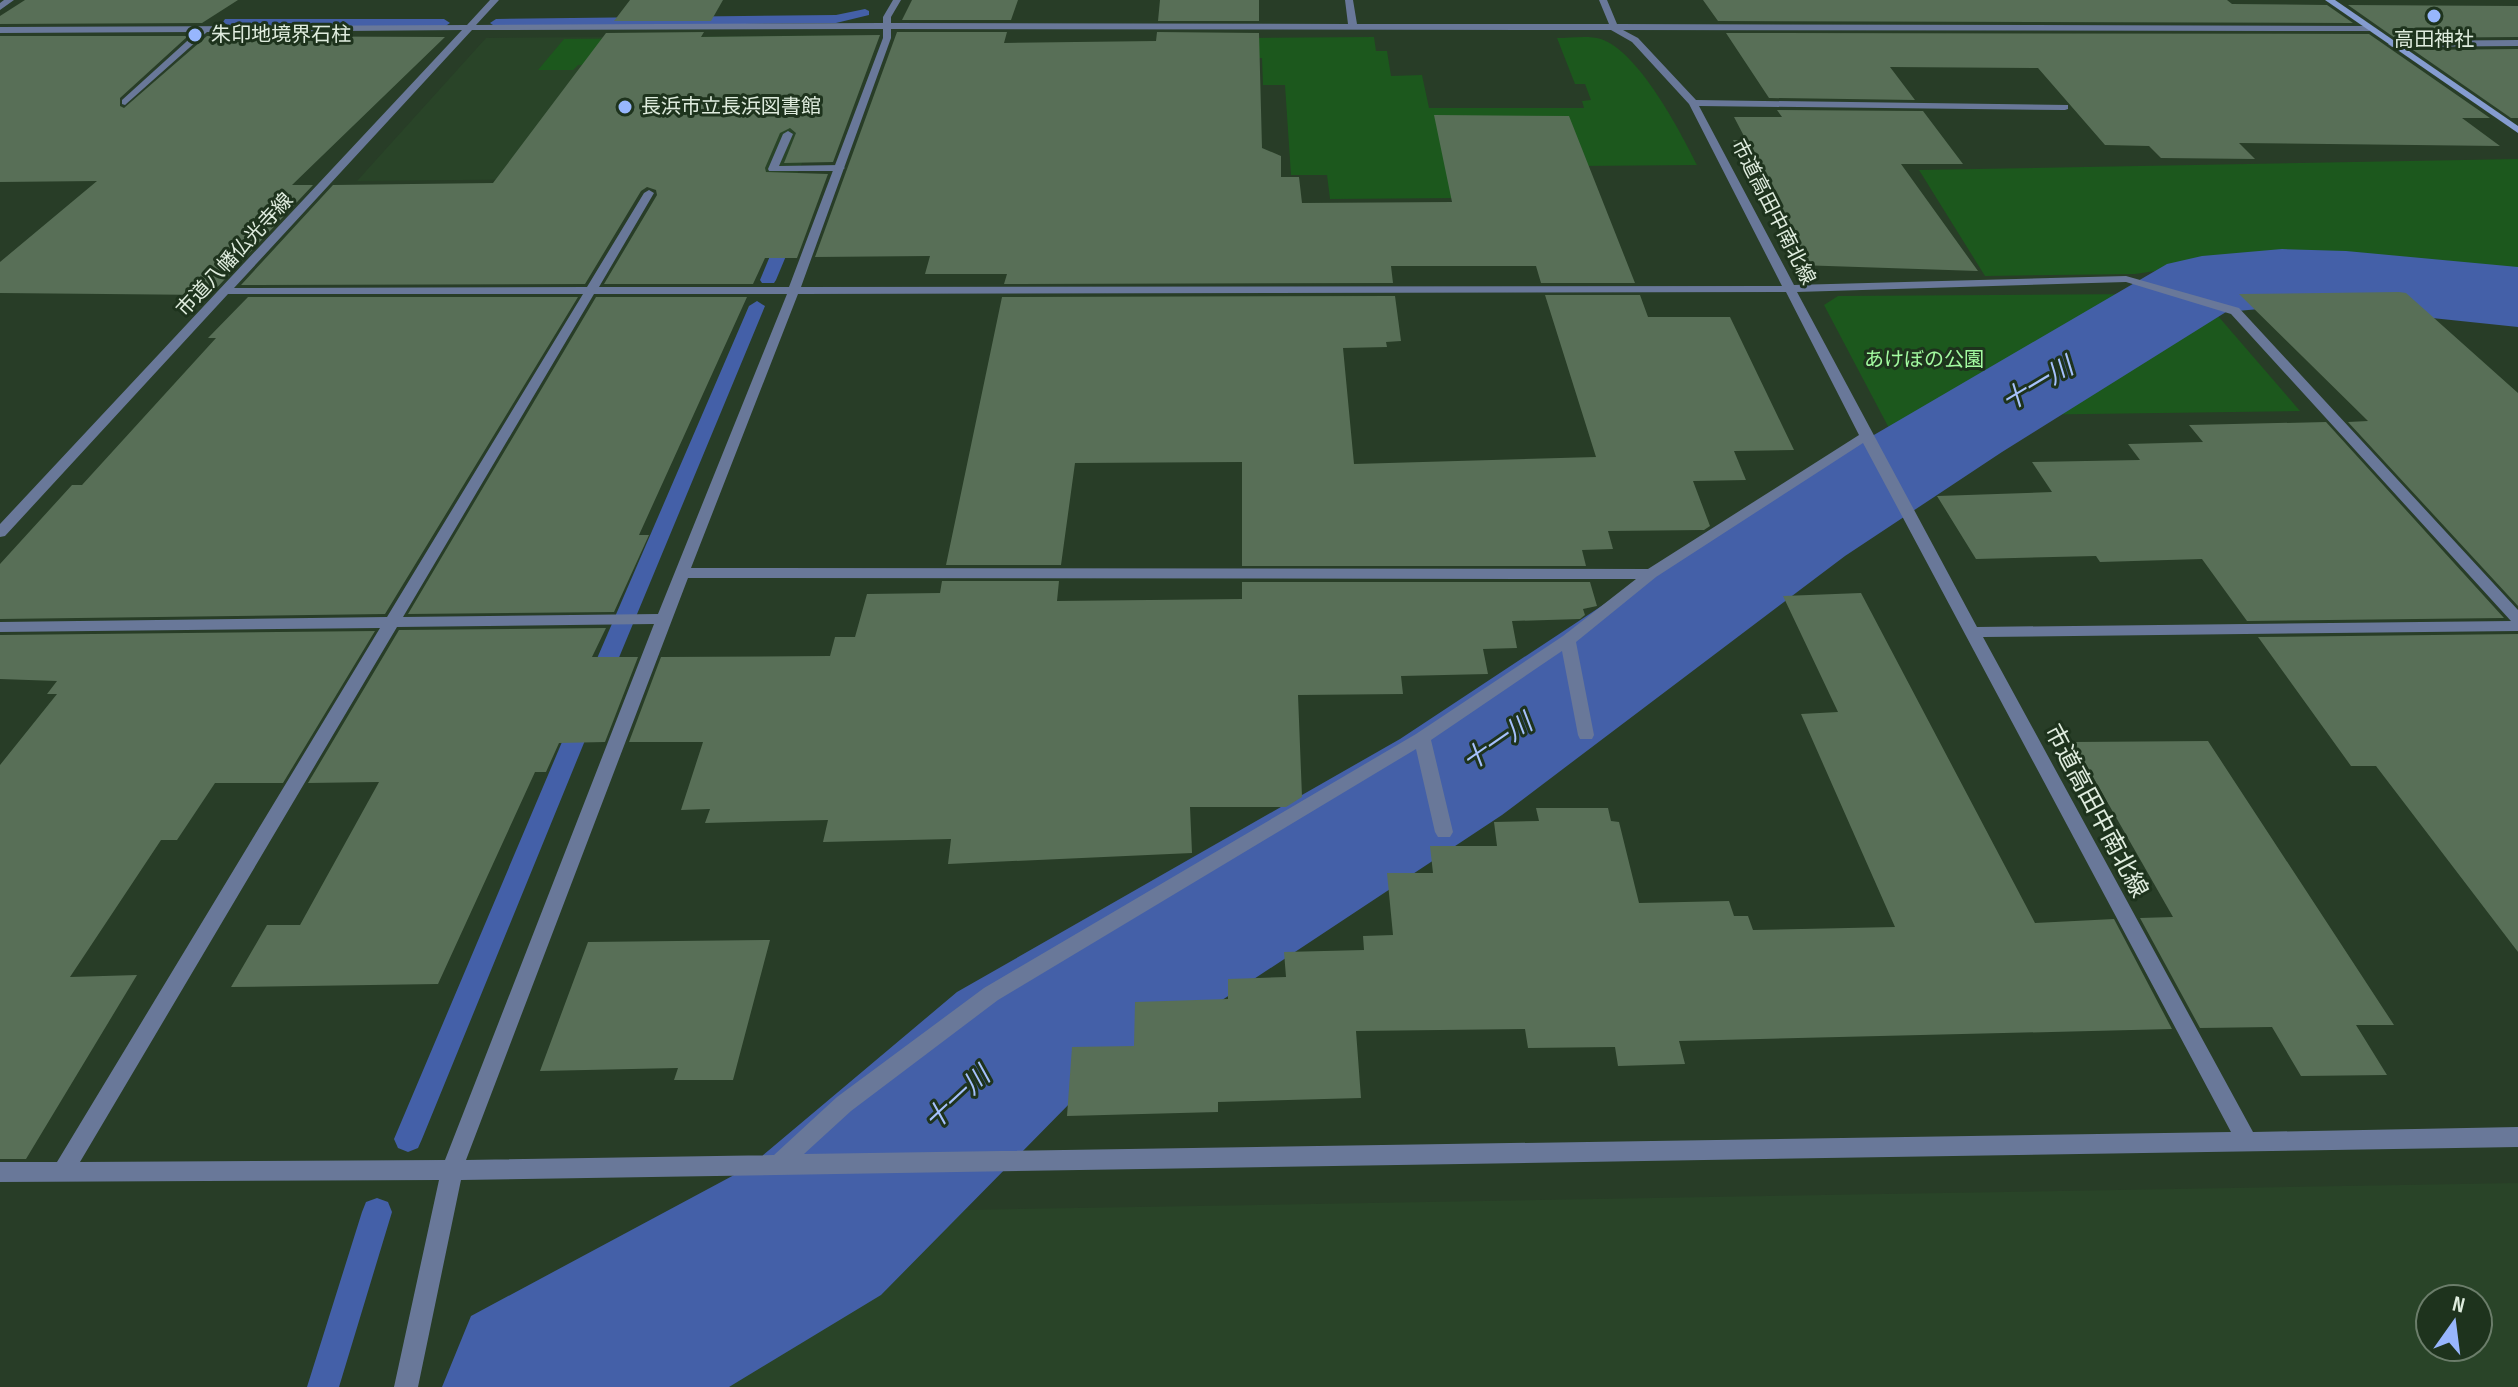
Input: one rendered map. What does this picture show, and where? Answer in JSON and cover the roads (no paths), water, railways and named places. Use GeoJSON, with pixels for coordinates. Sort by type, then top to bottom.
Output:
{"type":"FeatureCollection","features":[{"type":"Feature","properties":{"kind":"main road"},"geometry":{"type":"LineString","coordinates":[[2329,0],[2518,130]]}},
{"type":"Feature","properties":{"kind":"street"},"geometry":{"type":"LineString","coordinates":[[0,7],[10,0]]}},
{"type":"Feature","properties":{"kind":"street","name":"市道八幡仏光寺線"},"geometry":{"type":"LineString","coordinates":[[0,533],[495,0]]}},
{"type":"Feature","properties":{"kind":"street"},"geometry":{"type":"LineString","coordinates":[[406,1387],[452,1170],[794,290],[832,168],[887,38],[887,17],[897,0]]}},
{"type":"Feature","properties":{"kind":"street"},"geometry":{"type":"LineString","coordinates":[[1349,0],[1353,28]]}},
{"type":"Feature","properties":{"kind":"street"},"geometry":{"type":"LineString","coordinates":[[1603,0],[1615,29]]}},
{"type":"Feature","properties":{"kind":"street"},"geometry":{"type":"LineString","coordinates":[[0,30],[2369,28]]}},
{"type":"Feature","properties":{"kind":"street","name":"市道高田中南北線"},"geometry":{"type":"LineString","coordinates":[[1615,29],[1635,40],[1693,103],[1901,502],[2248,1143]]}},
{"type":"Feature","properties":{"kind":"street"},"geometry":{"type":"LineString","coordinates":[[125,102],[204,30]]}},
{"type":"Feature","properties":{"kind":"street"},"geometry":{"type":"LineString","coordinates":[[2392,44],[2518,43]]}},
{"type":"Feature","properties":{"kind":"street"},"geometry":{"type":"LineString","coordinates":[[1693,103],[2065,107]]}},
{"type":"Feature","properties":{"kind":"street"},"geometry":{"type":"LineString","coordinates":[[788,134],[773,169],[832,168]]}},
{"type":"Feature","properties":{"kind":"street"},"geometry":{"type":"LineString","coordinates":[[63,1171],[389,622],[649,193]]}},
{"type":"Feature","properties":{"kind":"street"},"geometry":{"type":"LineString","coordinates":[[227,291],[1788,289],[2126,279],[2235,311],[2518,619]]}},
{"type":"Feature","properties":{"kind":"street"},"geometry":{"type":"LineString","coordinates":[[779,1164],[844,1104],[991,994],[1424,746],[1569,647],[1651,574],[1866,436]]}},
{"type":"Feature","properties":{"kind":"street"},"geometry":{"type":"LineString","coordinates":[[683,573],[1651,574]]}},
{"type":"Feature","properties":{"kind":"street"},"geometry":{"type":"LineString","coordinates":[[0,627],[664,619]]}},
{"type":"Feature","properties":{"kind":"street"},"geometry":{"type":"LineString","coordinates":[[1972,632],[2518,626]]}},
{"type":"Feature","properties":{"kind":"street"},"geometry":{"type":"LineString","coordinates":[[1569,647],[1586,735]]}},
{"type":"Feature","properties":{"kind":"street"},"geometry":{"type":"LineString","coordinates":[[1424,746],[1444,832]]}},
{"type":"Feature","properties":{"kind":"street"},"geometry":{"type":"LineString","coordinates":[[0,1172],[452,1170],[2518,1137]]}},
{"type":"Feature","properties":{"kind":"waterway"},"geometry":{"type":"LineString","coordinates":[[496,23],[836,19],[865,13]]}},
{"type":"Feature","properties":{"kind":"waterway"},"geometry":{"type":"LineString","coordinates":[[229,22],[444,23]]}},
{"type":"Feature","properties":{"kind":"waterway"},"geometry":{"type":"LineString","coordinates":[[768,280],[788,232]]}},
{"type":"Feature","properties":{"kind":"waterway","name":"十一川"},"geometry":{"type":"LineString","coordinates":[[542,1387],[815,1231],[1017,1044],[1451,777],[1802,529],[2202,285],[2282,278],[2346,280],[2518,297]]}},
{"type":"Feature","properties":{"kind":"waterway"},"geometry":{"type":"LineString","coordinates":[[597,684],[757,306]]}},
{"type":"Feature","properties":{"kind":"waterway"},"geometry":{"type":"LineString","coordinates":[[408,1139],[584,716]]}},
{"type":"Feature","properties":{"kind":"waterway"},"geometry":{"type":"LineString","coordinates":[[323,1387],[377,1212]]}},
{"type":"Feature","properties":{"kind":"place","name":"高田神社"},"geometry":{"type":"Point","coordinates":[2434,16]}},
{"type":"Feature","properties":{"kind":"place","name":"朱印地境界石柱"},"geometry":{"type":"Point","coordinates":[195,35]}},
{"type":"Feature","properties":{"kind":"place","name":"長浜市立長浜図書館"},"geometry":{"type":"Point","coordinates":[625,107]}},
{"type":"Feature","properties":{"kind":"park label","name":"あけぼの公園"},"geometry":{"type":"Point","coordinates":[1924,360]}}]}
